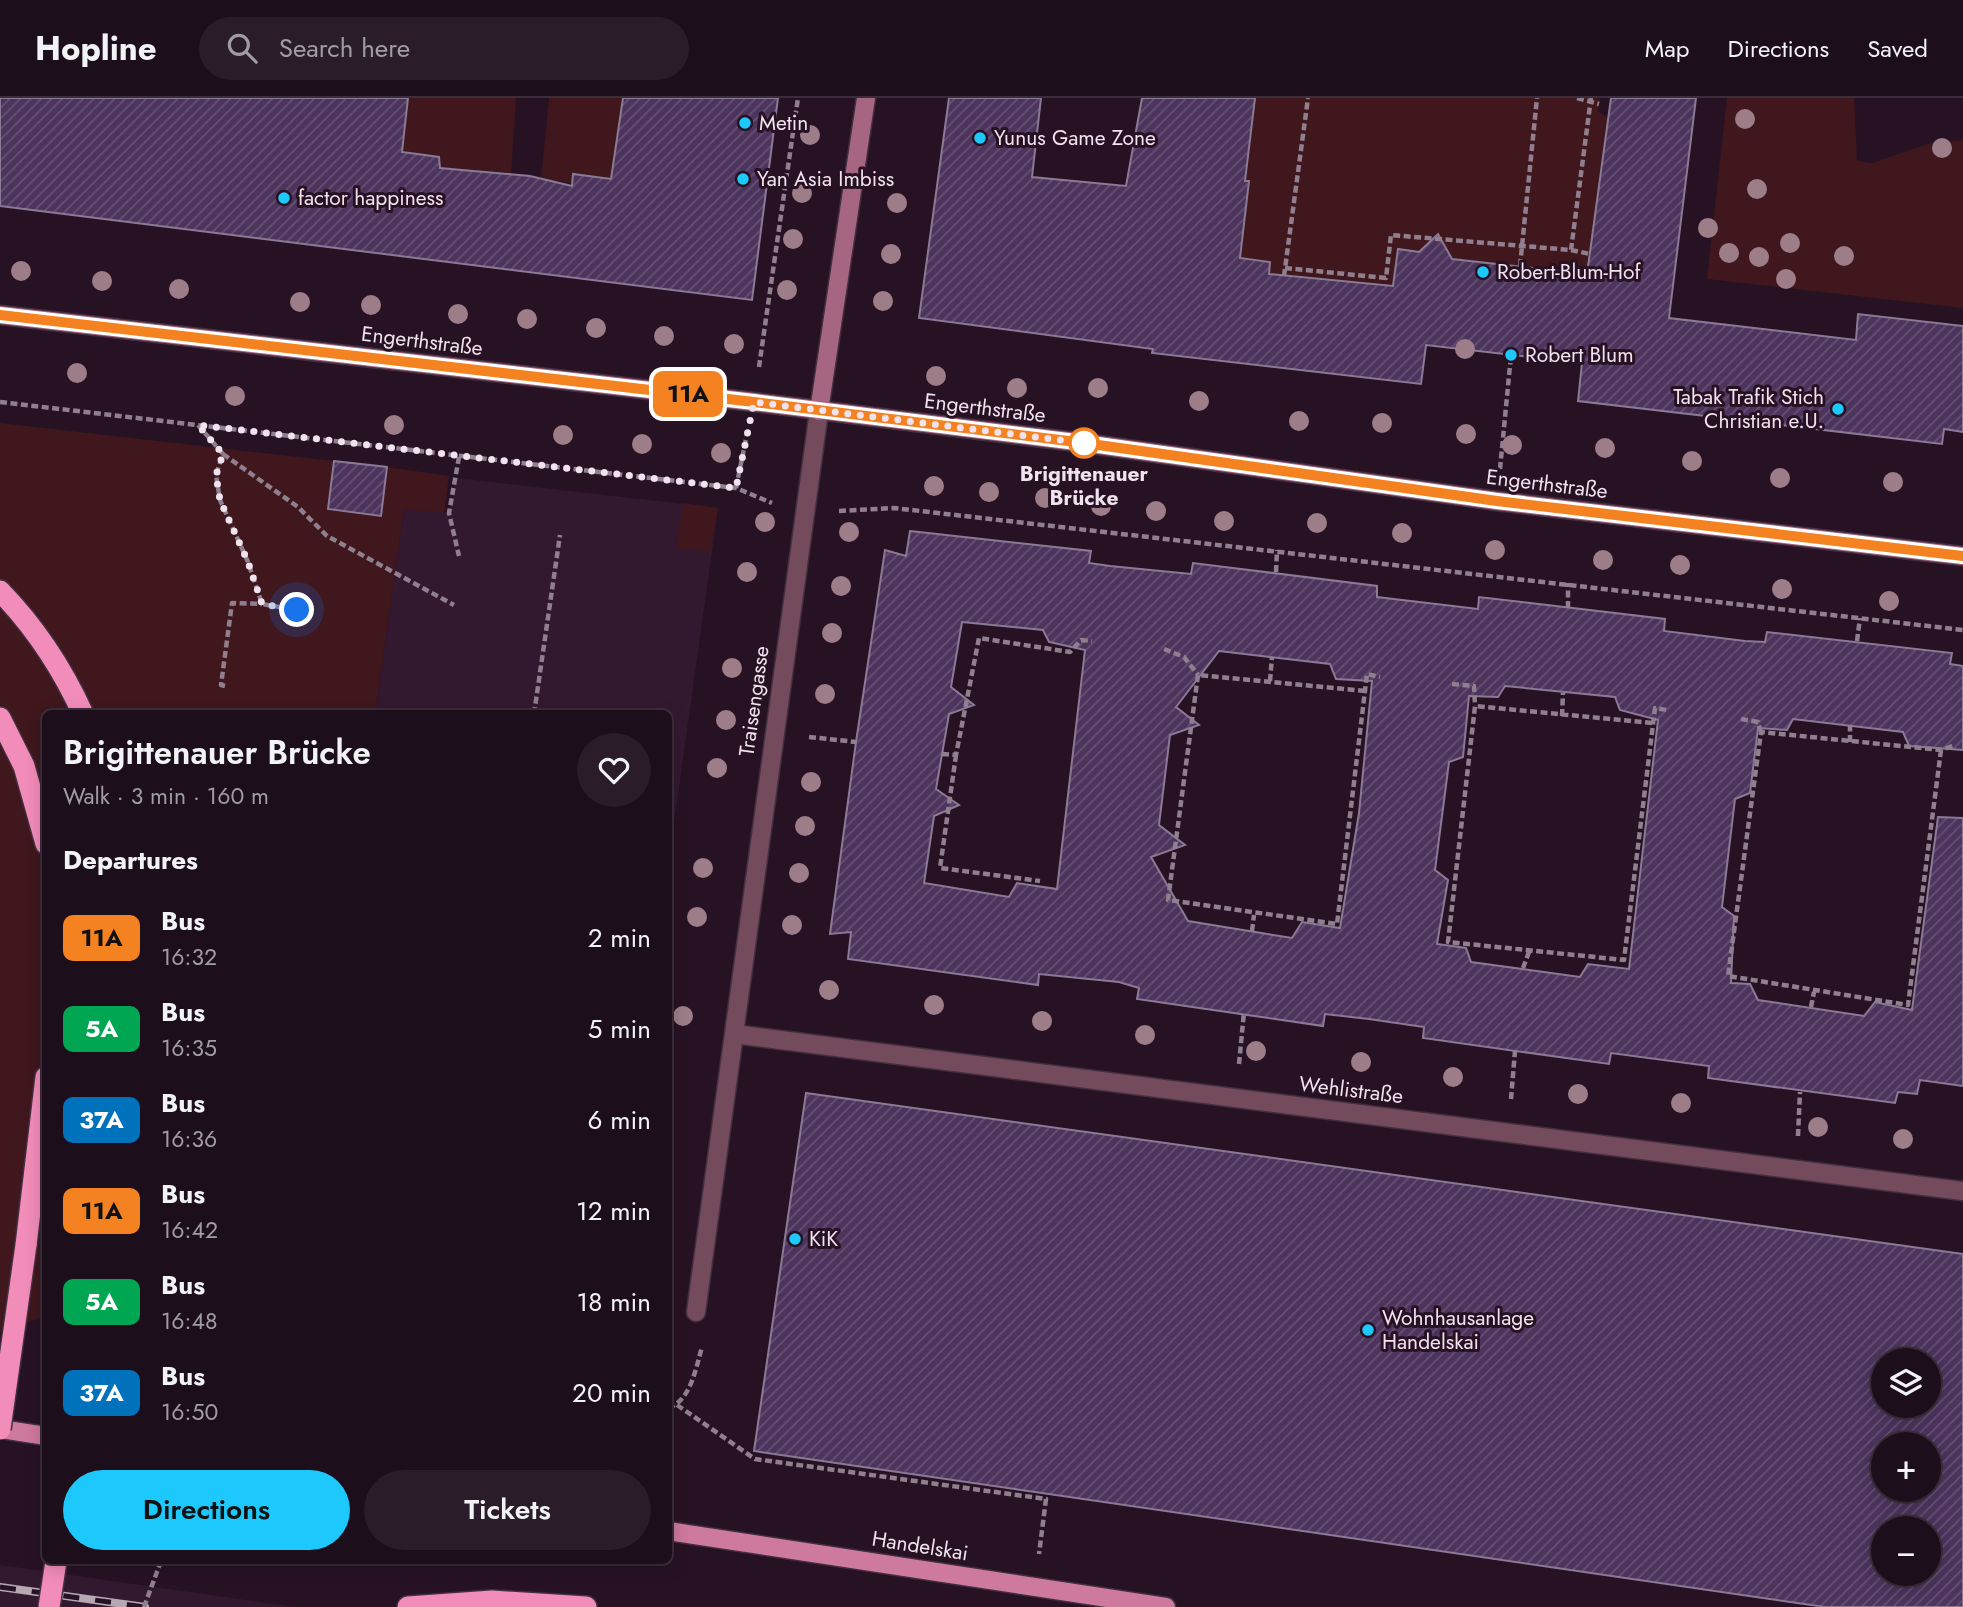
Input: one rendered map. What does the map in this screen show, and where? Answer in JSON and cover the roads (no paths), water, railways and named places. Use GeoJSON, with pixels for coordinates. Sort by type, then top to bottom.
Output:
{"type":"FeatureCollection","features":[{"type":"Feature","properties":{"kind":"highway"},"geometry":{"type":"LineString","coordinates":[[0,591],[20,611],[63,672],[81,710]]}},
{"type":"Feature","properties":{"kind":"highway"},"geometry":{"type":"LineString","coordinates":[[0,718],[24,766],[42,830]]}},
{"type":"Feature","properties":{"kind":"highway"},"geometry":{"type":"LineString","coordinates":[[0,1429],[42,1111]]}},
{"type":"Feature","properties":{"kind":"highway"},"geometry":{"type":"LineString","coordinates":[[49,1607],[56,1564]]}},
{"type":"Feature","properties":{"kind":"highway"},"geometry":{"type":"LineString","coordinates":[[408,1607],[492,1601],[586,1607]]}},
{"type":"Feature","properties":{"kind":"main road"},"geometry":{"type":"LineString","coordinates":[[0,1429],[42,1435]]}},
{"type":"Feature","properties":{"kind":"main road","name":"Handelskai"},"geometry":{"type":"LineString","coordinates":[[672,1532],[1166,1607]]}},
{"type":"Feature","properties":{"kind":"street","name":"Traisengasse"},"geometry":{"type":"LineString","coordinates":[[696,1311],[804,510],[866,98]]}},
{"type":"Feature","properties":{"kind":"street","name":"Engerthstraße"},"geometry":{"type":"LineString","coordinates":[[0,315],[754,402],[1084,443],[1497,501],[1963,556]]}},
{"type":"Feature","properties":{"kind":"street","name":"Wehlistraße"},"geometry":{"type":"LineString","coordinates":[[734,1034],[1963,1191]]}},
{"type":"Feature","properties":{"kind":"railway"},"geometry":{"type":"LineString","coordinates":[[0,1587],[145,1607]]}},
{"type":"Feature","properties":{"kind":"place","name":"Metin"},"geometry":{"type":"Point","coordinates":[745,123]}},
{"type":"Feature","properties":{"kind":"place","name":"Yunus Game Zone"},"geometry":{"type":"Point","coordinates":[980,138]}},
{"type":"Feature","properties":{"kind":"place","name":"Yan Asia Imbiss"},"geometry":{"type":"Point","coordinates":[743,179]}},
{"type":"Feature","properties":{"kind":"place","name":"factor happiness"},"geometry":{"type":"Point","coordinates":[284,198]}},
{"type":"Feature","properties":{"kind":"place","name":"Robert-Blum-Hof"},"geometry":{"type":"Point","coordinates":[1483,272]}},
{"type":"Feature","properties":{"kind":"place","name":"Robert Blum"},"geometry":{"type":"Point","coordinates":[1511,355]}},
{"type":"Feature","properties":{"kind":"place","name":"Tabak Trafik Stich Christian e.U."},"geometry":{"type":"Point","coordinates":[1838,409]}},
{"type":"Feature","properties":{"kind":"place","name":"Brigittenauer Brücke"},"geometry":{"type":"Point","coordinates":[1084,443]}},
{"type":"Feature","properties":{"kind":"place","name":"KiK"},"geometry":{"type":"Point","coordinates":[795,1239]}},
{"type":"Feature","properties":{"kind":"place","name":"Wohnhausanlage Handelskai"},"geometry":{"type":"Point","coordinates":[1368,1330]}}]}
